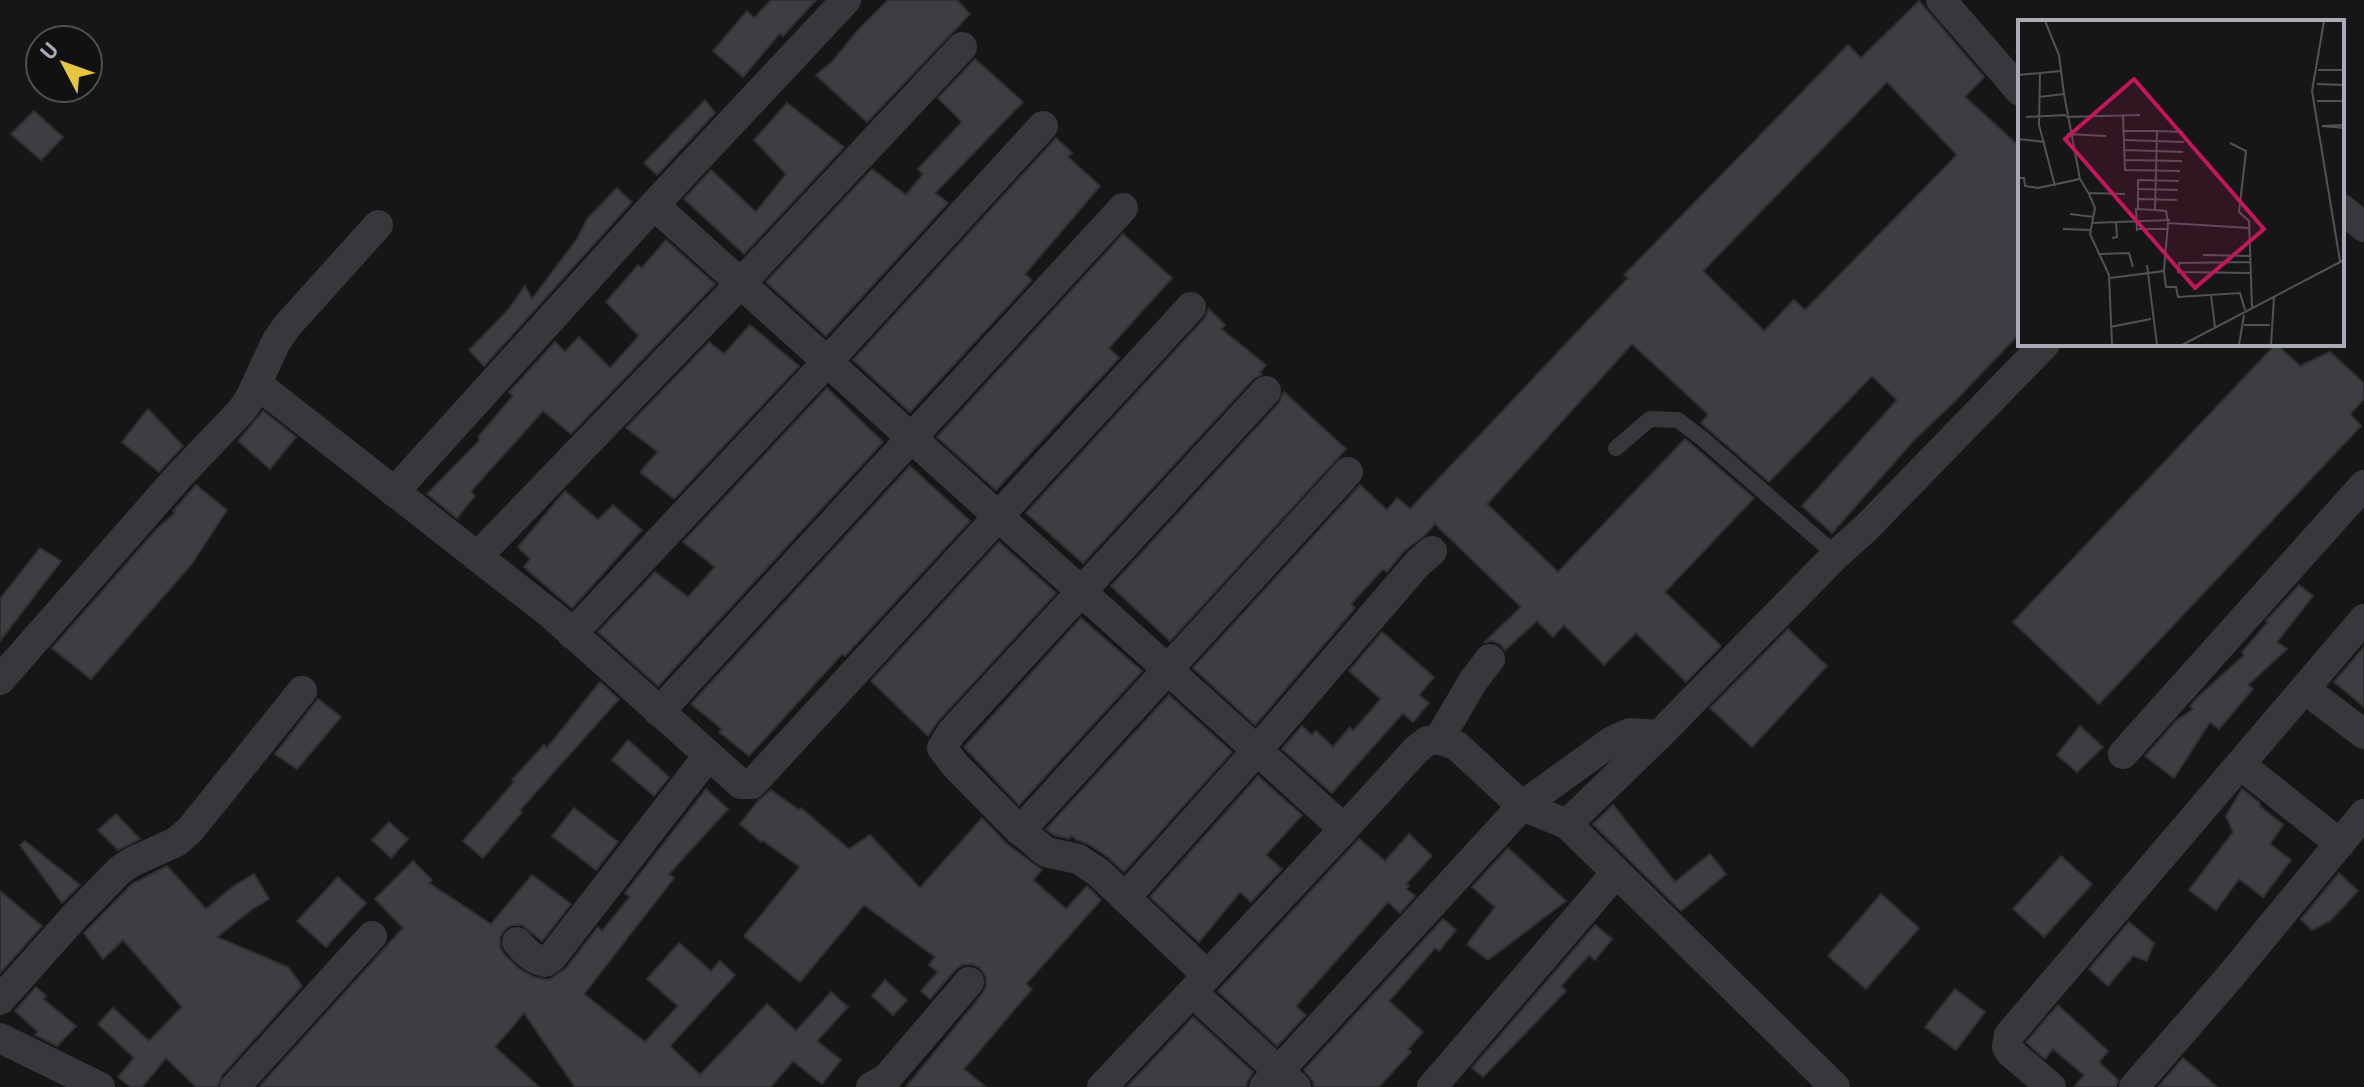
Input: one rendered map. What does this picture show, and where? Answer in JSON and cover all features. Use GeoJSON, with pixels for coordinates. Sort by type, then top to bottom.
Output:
{"type":"FeatureCollection","features":[{"type":"Feature","properties":{"kind":"street"},"geometry":{"type":"LineString","coordinates":[[394,492],[654,205],[846,0]]}},
{"type":"Feature","properties":{"kind":"street"},"geometry":{"type":"LineString","coordinates":[[1941,0],[2018,89]]}},
{"type":"Feature","properties":{"kind":"street"},"geometry":{"type":"LineString","coordinates":[[477,557],[741,283],[962,47]]}},
{"type":"Feature","properties":{"kind":"street"},"geometry":{"type":"LineString","coordinates":[[572,634],[1043,126]]}},
{"type":"Feature","properties":{"kind":"street"},"geometry":{"type":"LineString","coordinates":[[654,205],[1344,829]]}},
{"type":"Feature","properties":{"kind":"street"},"geometry":{"type":"LineString","coordinates":[[659,712],[1123,208]]}},
{"type":"Feature","properties":{"kind":"street"},"geometry":{"type":"LineString","coordinates":[[2344,211],[2364,227]]}},
{"type":"Feature","properties":{"kind":"street"},"geometry":{"type":"LineString","coordinates":[[0,680],[180,475],[242,410],[287,326],[378,225]]}},
{"type":"Feature","properties":{"kind":"street"},"geometry":{"type":"LineString","coordinates":[[257,384],[572,634],[741,784],[752,784],[1191,307]]}},
{"type":"Feature","properties":{"kind":"street"},"geometry":{"type":"LineString","coordinates":[[1567,824],[1866,528],[2043,346]]}},
{"type":"Feature","properties":{"kind":"street"},"geometry":{"type":"LineString","coordinates":[[1266,391],[951,733],[942,748],[1020,831],[1046,852],[1078,859],[1088,865],[1125,898],[1279,1081],[1522,806],[1612,741],[1630,733],[1659,735]]}},
{"type":"Feature","properties":{"kind":"street"},"geometry":{"type":"LineString","coordinates":[[1020,831],[1348,472]]}},
{"type":"Feature","properties":{"kind":"street"},"geometry":{"type":"LineString","coordinates":[[2123,754],[2364,485]]}},
{"type":"Feature","properties":{"kind":"street"},"geometry":{"type":"LineString","coordinates":[[1125,898],[1418,563],[1432,551]]}},
{"type":"Feature","properties":{"kind":"street"},"geometry":{"type":"LineString","coordinates":[[2051,1087],[2010,1052],[2007,1047],[2009,1035],[2364,619]]}},
{"type":"Feature","properties":{"kind":"street"},"geometry":{"type":"LineString","coordinates":[[1439,739],[1473,681],[1490,659]]}},
{"type":"Feature","properties":{"kind":"street"},"geometry":{"type":"LineString","coordinates":[[2306,690],[2364,734]]}},
{"type":"Feature","properties":{"kind":"street"},"geometry":{"type":"LineString","coordinates":[[0,1000],[120,870],[176,842],[190,830],[302,691]]}},
{"type":"Feature","properties":{"kind":"street"},"geometry":{"type":"LineString","coordinates":[[1102,1087],[1416,750],[1427,741],[1439,739],[1457,746],[1522,806],[1567,824],[1835,1087]]}},
{"type":"Feature","properties":{"kind":"street"},"geometry":{"type":"LineString","coordinates":[[517,942],[537,960],[545,962],[552,957],[708,756]]}},
{"type":"Feature","properties":{"kind":"street"},"geometry":{"type":"LineString","coordinates":[[2241,765],[2340,844]]}},
{"type":"Feature","properties":{"kind":"street"},"geometry":{"type":"LineString","coordinates":[[2134,1087],[2364,814]]}},
{"type":"Feature","properties":{"kind":"street"},"geometry":{"type":"LineString","coordinates":[[1432,1087],[1616,873]]}},
{"type":"Feature","properties":{"kind":"street"},"geometry":{"type":"LineString","coordinates":[[235,1087],[372,936]]}},
{"type":"Feature","properties":{"kind":"street"},"geometry":{"type":"LineString","coordinates":[[871,1087],[887,1078],[969,982]]}},
{"type":"Feature","properties":{"kind":"street"},"geometry":{"type":"LineString","coordinates":[[0,1038],[100,1087]]}},
{"type":"Feature","properties":{"kind":"lane"},"geometry":{"type":"LineString","coordinates":[[1616,448],[1650,419],[1678,420],[1836,555]]}},
{"type":"Feature","properties":{"kind":"building"},"geometry":{"type":"Polygon","coordinates":[[[771,0],[816,0],[783,36],[780,33],[743,77],[713,51],[747,11],[754,18],[771,0]]]}},
{"type":"Feature","properties":{"kind":"building"},"geometry":{"type":"Polygon","coordinates":[[[888,0],[957,0],[970,14],[867,122],[816,75],[832,62],[888,0]]]}},
{"type":"Feature","properties":{"kind":"building"},"geometry":{"type":"Polygon","coordinates":[[[1919,1],[1984,77],[1965,97],[2018,145],[2018,335],[1914,440],[1832,533],[1802,506],[1897,400],[1872,376],[1769,482],[1701,423],[1708,414],[1632,344],[1487,504],[1558,572],[1685,439],[1754,498],[1665,592],[1721,646],[1686,682],[1636,633],[1604,665],[1564,625],[1553,637],[1537,621],[1505,650],[1493,641],[1485,642],[1521,607],[1435,524],[1404,551],[1387,572],[1383,569],[1351,604],[1355,608],[1255,725],[1193,668],[1360,485],[1387,510],[1397,498],[1410,509],[1628,278],[1624,275],[1848,45],[1861,58],[1919,1]],[[1887,82],[1703,271],[1764,331],[1794,300],[1805,310],[1957,155],[1887,82]]]}},
{"type":"Feature","properties":{"kind":"building"},"geometry":{"type":"Polygon","coordinates":[[[975,59],[1023,102],[935,193],[948,203],[826,336],[766,282],[872,169],[906,195],[923,174],[918,169],[962,122],[938,98],[975,59]]]}},
{"type":"Feature","properties":{"kind":"building"},"geometry":{"type":"Polygon","coordinates":[[[705,100],[715,113],[657,175],[644,163],[705,100]]]}},
{"type":"Feature","properties":{"kind":"building"},"geometry":{"type":"Polygon","coordinates":[[[787,103],[844,147],[744,254],[684,199],[711,170],[756,212],[786,174],[754,140],[787,103]]]}},
{"type":"Feature","properties":{"kind":"building"},"geometry":{"type":"Polygon","coordinates":[[[34,111],[63,137],[41,160],[11,134],[34,111]]]}},
{"type":"Feature","properties":{"kind":"building"},"geometry":{"type":"Polygon","coordinates":[[[1056,138],[1072,153],[1068,157],[1100,186],[1025,274],[1032,280],[910,412],[853,360],[1056,138]]]}},
{"type":"Feature","properties":{"kind":"building"},"geometry":{"type":"Polygon","coordinates":[[[617,188],[632,202],[484,366],[469,350],[508,310],[525,286],[532,299],[577,239],[587,219],[617,188]]]}},
{"type":"Feature","properties":{"kind":"building"},"geometry":{"type":"Polygon","coordinates":[[[1123,234],[1172,278],[1109,348],[1119,358],[996,490],[937,437],[1123,234]]]}},
{"type":"Feature","properties":{"kind":"building"},"geometry":{"type":"Polygon","coordinates":[[[666,240],[715,284],[571,434],[543,411],[471,491],[475,496],[457,518],[427,494],[480,440],[478,437],[513,396],[509,392],[555,342],[565,352],[579,337],[610,368],[639,336],[606,302],[638,265],[642,268],[666,240]]]}},
{"type":"Feature","properties":{"kind":"building"},"geometry":{"type":"Polygon","coordinates":[[[1209,309],[1225,325],[1221,329],[1266,365],[1260,372],[1262,374],[1253,379],[1083,563],[1026,513],[1204,319],[1209,309]]]}},
{"type":"Feature","properties":{"kind":"building"},"geometry":{"type":"Polygon","coordinates":[[[750,325],[799,366],[674,499],[640,472],[658,452],[626,428],[709,342],[724,354],[750,325]]]}},
{"type":"Feature","properties":{"kind":"building"},"geometry":{"type":"Polygon","coordinates":[[[2274,346],[2278,346],[2300,366],[2330,352],[2364,383],[2364,399],[2350,414],[2361,426],[2099,704],[2013,622],[2274,346]]]}},
{"type":"Feature","properties":{"kind":"building"},"geometry":{"type":"Polygon","coordinates":[[[827,388],[883,442],[658,686],[598,632],[655,572],[688,597],[715,567],[683,542],[827,388]]]}},
{"type":"Feature","properties":{"kind":"building"},"geometry":{"type":"Polygon","coordinates":[[[1284,392],[1346,449],[1170,641],[1111,586],[1279,403],[1284,392]]]}},
{"type":"Feature","properties":{"kind":"building"},"geometry":{"type":"Polygon","coordinates":[[[148,409],[183,446],[159,472],[122,442],[148,409]]]}},
{"type":"Feature","properties":{"kind":"building"},"geometry":{"type":"Polygon","coordinates":[[[263,411],[296,437],[270,469],[238,441],[263,411]]]}},
{"type":"Feature","properties":{"kind":"building"},"geometry":{"type":"Polygon","coordinates":[[[910,466],[970,521],[749,756],[691,704],[910,466]]]}},
{"type":"Feature","properties":{"kind":"building"},"geometry":{"type":"Polygon","coordinates":[[[196,485],[227,510],[191,565],[91,679],[52,648],[156,530],[175,513],[173,511],[196,485]]]}},
{"type":"Feature","properties":{"kind":"building"},"geometry":{"type":"Polygon","coordinates":[[[565,491],[598,520],[613,505],[642,530],[572,608],[524,567],[530,559],[518,547],[565,491]]]}},
{"type":"Feature","properties":{"kind":"building"},"geometry":{"type":"Polygon","coordinates":[[[999,542],[1056,593],[938,721],[928,736],[871,681],[999,542]]]}},
{"type":"Feature","properties":{"kind":"building"},"geometry":{"type":"Polygon","coordinates":[[[40,548],[61,561],[0,641],[0,599],[40,548]]]}},
{"type":"Feature","properties":{"kind":"building"},"geometry":{"type":"Polygon","coordinates":[[[2299,585],[2313,596],[2277,642],[2287,649],[2248,685],[2253,689],[2219,729],[2210,722],[2174,778],[2145,756],[2176,721],[2193,709],[2190,706],[2197,698],[2244,655],[2242,652],[2266,621],[2299,585]]]}},
{"type":"Feature","properties":{"kind":"building"},"geometry":{"type":"Polygon","coordinates":[[[1081,618],[1142,671],[1019,805],[964,747],[1081,618]]]}},
{"type":"Feature","properties":{"kind":"building"},"geometry":{"type":"Polygon","coordinates":[[[1788,629],[1827,666],[1752,747],[1710,708],[1788,629]]]}},
{"type":"Feature","properties":{"kind":"building"},"geometry":{"type":"Polygon","coordinates":[[[1382,632],[1434,677],[1419,695],[1429,703],[1413,722],[1403,713],[1332,793],[1282,749],[1302,726],[1312,735],[1316,731],[1333,747],[1350,727],[1353,731],[1381,699],[1349,671],[1382,632]]]}},
{"type":"Feature","properties":{"kind":"building"},"geometry":{"type":"Polygon","coordinates":[[[2364,647],[2364,707],[2334,682],[2364,647]]]}},
{"type":"Feature","properties":{"kind":"building"},"geometry":{"type":"Polygon","coordinates":[[[600,682],[619,699],[520,810],[522,812],[483,858],[463,841],[514,782],[512,780],[544,745],[547,748],[600,682]]]}},
{"type":"Feature","properties":{"kind":"building"},"geometry":{"type":"Polygon","coordinates":[[[1169,695],[1232,752],[1124,872],[1088,844],[1072,836],[1069,839],[1054,835],[1046,829],[1169,695]]]}},
{"type":"Feature","properties":{"kind":"building"},"geometry":{"type":"Polygon","coordinates":[[[318,699],[341,717],[297,769],[275,754],[318,699]]]}},
{"type":"Feature","properties":{"kind":"building"},"geometry":{"type":"Polygon","coordinates":[[[2080,726],[2103,747],[2077,772],[2057,755],[2080,726]]]}},
{"type":"Feature","properties":{"kind":"building"},"geometry":{"type":"Polygon","coordinates":[[[628,740],[669,777],[654,796],[612,760],[628,740]]]}},
{"type":"Feature","properties":{"kind":"building"},"geometry":{"type":"Polygon","coordinates":[[[1258,776],[1302,815],[1266,855],[1282,869],[1251,902],[1240,892],[1199,942],[1150,897],[1258,776]]]}},
{"type":"Feature","properties":{"kind":"building"},"geometry":{"type":"Polygon","coordinates":[[[706,789],[728,809],[669,874],[674,878],[584,994],[645,1042],[678,1006],[647,979],[679,943],[711,971],[720,961],[735,975],[670,1046],[700,1075],[767,1004],[796,1031],[831,992],[848,1007],[817,1041],[841,1060],[822,1084],[793,1061],[771,1087],[575,1087],[524,1013],[495,1047],[539,1087],[259,1087],[403,928],[375,899],[413,861],[432,880],[429,883],[491,924],[532,875],[571,904],[542,941],[522,925],[506,928],[500,937],[503,953],[518,968],[534,977],[549,980],[566,968],[598,927],[602,931],[630,897],[625,893],[706,789]]]}},
{"type":"Feature","properties":{"kind":"building"},"geometry":{"type":"Polygon","coordinates":[[[2242,789],[2283,825],[2270,844],[2291,860],[2263,897],[2239,879],[2216,910],[2189,890],[2233,832],[2226,816],[2242,789]]]}},
{"type":"Feature","properties":{"kind":"building"},"geometry":{"type":"Polygon","coordinates":[[[771,790],[799,810],[801,808],[849,849],[870,835],[920,888],[982,818],[1008,845],[1042,870],[1033,880],[1066,909],[1087,886],[1101,900],[1026,984],[1032,989],[964,1069],[986,1087],[906,1087],[983,993],[986,977],[980,968],[972,964],[962,965],[930,999],[921,991],[938,972],[929,965],[935,957],[864,905],[800,982],[744,936],[800,867],[740,824],[771,790]]]}},
{"type":"Feature","properties":{"kind":"building"},"geometry":{"type":"Polygon","coordinates":[[[1613,805],[1675,882],[1710,854],[1726,874],[1681,911],[1593,824],[1613,805]]]}},
{"type":"Feature","properties":{"kind":"building"},"geometry":{"type":"Polygon","coordinates":[[[574,808],[618,842],[596,870],[552,836],[574,808]]]}},
{"type":"Feature","properties":{"kind":"building"},"geometry":{"type":"Polygon","coordinates":[[[116,814],[140,839],[118,850],[98,830],[116,814]]]}},
{"type":"Feature","properties":{"kind":"building"},"geometry":{"type":"Polygon","coordinates":[[[389,822],[408,839],[391,858],[372,840],[389,822]]]}},
{"type":"Feature","properties":{"kind":"building"},"geometry":{"type":"Polygon","coordinates":[[[1409,834],[1432,856],[1406,884],[1409,886],[1406,889],[1415,896],[1400,913],[1388,902],[1296,1006],[1306,1015],[1277,1046],[1218,991],[1359,839],[1385,861],[1409,834]]]}},
{"type":"Feature","properties":{"kind":"building"},"geometry":{"type":"Polygon","coordinates":[[[25,841],[80,885],[62,903],[20,845],[25,841]]]}},
{"type":"Feature","properties":{"kind":"building"},"geometry":{"type":"Polygon","coordinates":[[[1508,848],[1566,901],[1488,960],[1467,944],[1495,907],[1472,887],[1508,848]]]}},
{"type":"Feature","properties":{"kind":"building"},"geometry":{"type":"Polygon","coordinates":[[[2061,856],[2092,884],[2044,937],[2013,909],[2061,856]]]}},
{"type":"Feature","properties":{"kind":"building"},"geometry":{"type":"Polygon","coordinates":[[[167,866],[206,909],[254,874],[269,899],[217,937],[288,967],[302,986],[222,1075],[218,1087],[196,1087],[166,1058],[142,1087],[131,1087],[118,1077],[134,1058],[98,1024],[113,1008],[149,1041],[182,1007],[123,940],[103,959],[84,933],[132,884],[167,866]]]}},
{"type":"Feature","properties":{"kind":"building"},"geometry":{"type":"Polygon","coordinates":[[[2339,873],[2358,891],[2330,921],[2312,930],[2301,919],[2339,873]]]}},
{"type":"Feature","properties":{"kind":"building"},"geometry":{"type":"Polygon","coordinates":[[[338,877],[366,903],[326,947],[297,921],[338,877]]]}},
{"type":"Feature","properties":{"kind":"building"},"geometry":{"type":"Polygon","coordinates":[[[0,891],[42,926],[0,973],[0,891]]]}},
{"type":"Feature","properties":{"kind":"building"},"geometry":{"type":"Polygon","coordinates":[[[1881,894],[1919,928],[1866,989],[1828,956],[1881,894]]]}},
{"type":"Feature","properties":{"kind":"building"},"geometry":{"type":"Polygon","coordinates":[[[1443,919],[1456,930],[1439,951],[1435,948],[1389,1001],[1423,1032],[1408,1049],[1411,1052],[1379,1087],[1314,1087],[1304,1070],[1443,919]]]}},
{"type":"Feature","properties":{"kind":"building"},"geometry":{"type":"Polygon","coordinates":[[[2129,922],[2154,943],[2147,961],[2133,956],[2108,986],[2089,969],[2129,922]]]}},
{"type":"Feature","properties":{"kind":"building"},"geometry":{"type":"Polygon","coordinates":[[[1595,925],[1612,939],[1595,960],[1589,955],[1561,986],[1566,991],[1483,1077],[1472,1068],[1595,925]]]}},
{"type":"Feature","properties":{"kind":"building"},"geometry":{"type":"Polygon","coordinates":[[[885,980],[907,1000],[893,1015],[872,996],[885,980]]]}},
{"type":"Feature","properties":{"kind":"building"},"geometry":{"type":"Polygon","coordinates":[[[36,987],[46,996],[43,999],[76,1026],[57,1046],[35,1035],[38,1032],[15,1011],[36,987]]]}},
{"type":"Feature","properties":{"kind":"building"},"geometry":{"type":"Polygon","coordinates":[[[1955,989],[1985,1012],[1956,1050],[1925,1027],[1955,989]]]}},
{"type":"Feature","properties":{"kind":"building"},"geometry":{"type":"Polygon","coordinates":[[[2058,1005],[2108,1051],[2099,1062],[2118,1080],[2116,1087],[2074,1087],[2084,1075],[2053,1049],[2045,1059],[2026,1042],[2058,1005]]]}},
{"type":"Feature","properties":{"kind":"building"},"geometry":{"type":"Polygon","coordinates":[[[1193,1017],[1253,1072],[1246,1087],[1127,1087],[1193,1017]]]}},
{"type":"Feature","properties":{"kind":"building"},"geometry":{"type":"Polygon","coordinates":[[[2183,1058],[2217,1087],[2158,1087],[2183,1058]]]}}]}
